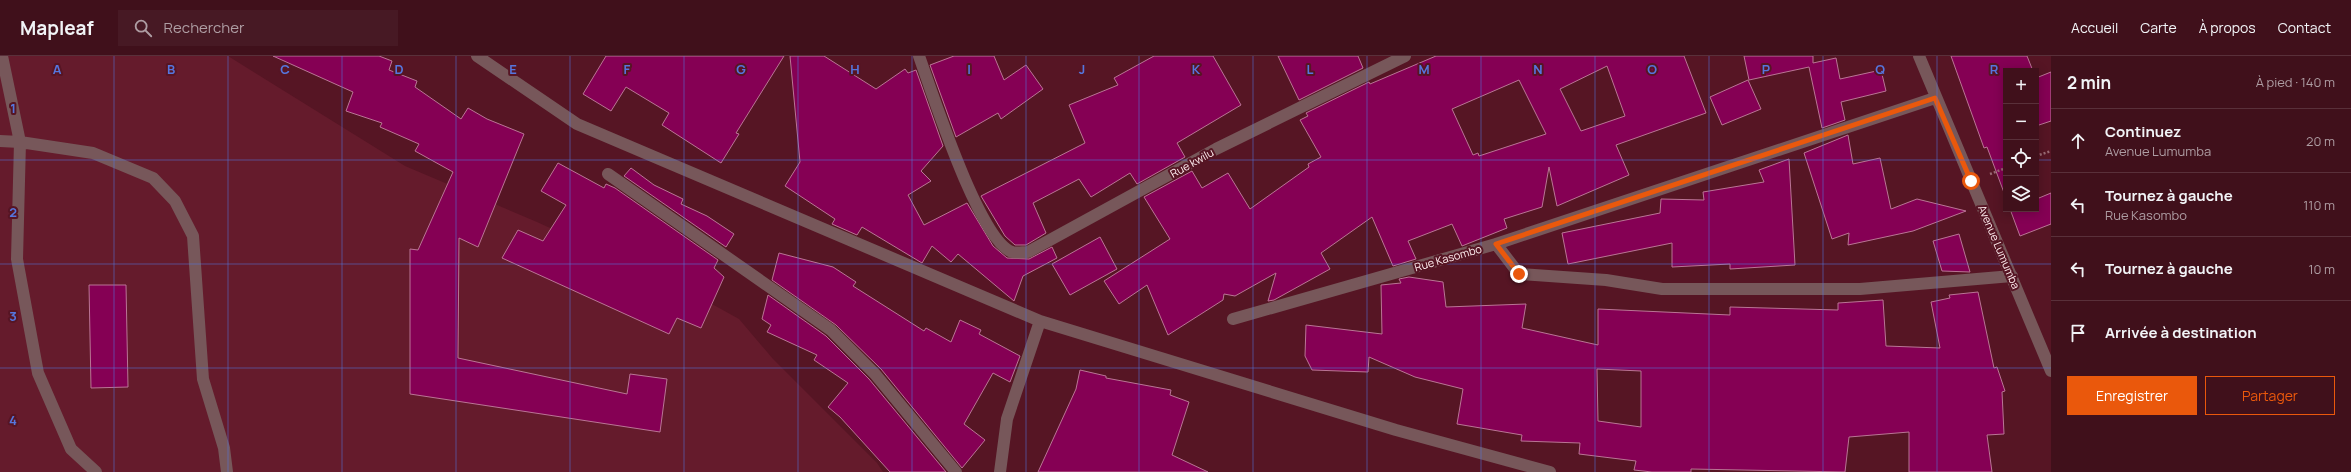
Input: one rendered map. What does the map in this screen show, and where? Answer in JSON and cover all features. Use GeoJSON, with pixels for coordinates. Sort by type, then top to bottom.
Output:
{"type":"FeatureCollection","features":[{"type":"Feature","properties":{"kind":"street"},"geometry":{"type":"LineString","coordinates":[[2,56],[20,142],[17,259],[38,373],[71,449],[96,472]]}},
{"type":"Feature","properties":{"kind":"street"},"geometry":{"type":"LineString","coordinates":[[477,56],[577,124],[1040,321],[1396,430],[1550,472]]}},
{"type":"Feature","properties":{"kind":"street","name":"Rue kwilu"},"geometry":{"type":"LineString","coordinates":[[919,56],[975,203],[1002,244],[1012,252],[1028,252],[1216,150],[1405,56]]}},
{"type":"Feature","properties":{"kind":"street","name":"Avenue Lumumba"},"geometry":{"type":"LineString","coordinates":[[1919,56],[1935,98],[2012,276],[2051,371]]}},
{"type":"Feature","properties":{"kind":"street","name":"Rue Kasombo"},"geometry":{"type":"LineString","coordinates":[[1233,320],[1496,244],[1935,98]]}},
{"type":"Feature","properties":{"kind":"street"},"geometry":{"type":"LineString","coordinates":[[0,141],[20,142],[93,153],[153,178],[175,201],[193,236],[203,378],[224,448],[227,472]]}},
{"type":"Feature","properties":{"kind":"street"},"geometry":{"type":"LineString","coordinates":[[608,174],[831,330],[875,374],[956,472]]}},
{"type":"Feature","properties":{"kind":"street"},"geometry":{"type":"LineString","coordinates":[[1496,244],[1519,274],[1606,280],[1662,289],[1860,289],[2012,276]]}},
{"type":"Feature","properties":{"kind":"street"},"geometry":{"type":"LineString","coordinates":[[1000,472],[1007,419],[1040,321]]}},
{"type":"Feature","properties":{"kind":"path"},"geometry":{"type":"LineString","coordinates":[[2039,155],[2051,151]]}},
{"type":"Feature","properties":{"kind":"shaded area"},"geometry":{"type":"Polygon","coordinates":[[[0,56],[228,56],[405,166],[537,222],[692,293],[739,319],[773,359],[877,463],[883,472],[0,472],[0,56]]]}},
{"type":"Feature","properties":{"kind":"building"},"geometry":{"type":"Polygon","coordinates":[[[273,56],[379,56],[392,61],[389,70],[417,81],[415,87],[461,119],[468,108],[487,119],[524,134],[478,247],[459,238],[458,358],[627,394],[630,374],[667,379],[660,432],[410,394],[410,249],[418,250],[453,172],[415,151],[419,144],[380,127],[382,123],[346,111],[353,92],[273,56]]]}},
{"type":"Feature","properties":{"kind":"building"},"geometry":{"type":"Polygon","coordinates":[[[606,56],[784,56],[736,133],[739,134],[721,163],[662,125],[669,113],[626,87],[611,111],[583,94],[606,56]]]}},
{"type":"Feature","properties":{"kind":"building"},"geometry":{"type":"Polygon","coordinates":[[[790,56],[824,56],[876,89],[905,69],[908,73],[916,70],[943,146],[921,171],[931,181],[908,195],[924,225],[967,203],[993,246],[1007,258],[1029,259],[1052,247],[1057,258],[1023,276],[1014,301],[958,254],[951,262],[932,246],[922,263],[862,227],[857,235],[832,224],[835,219],[785,186],[800,162],[790,56]]]}},
{"type":"Feature","properties":{"kind":"building"},"geometry":{"type":"Polygon","coordinates":[[[954,56],[994,56],[1004,80],[1026,65],[1043,89],[1001,119],[998,113],[956,137],[930,65],[954,56]]]}},
{"type":"Feature","properties":{"kind":"building"},"geometry":{"type":"Polygon","coordinates":[[[1154,56],[1213,56],[1241,105],[1177,143],[1185,157],[1137,184],[1130,173],[1091,197],[1079,179],[1033,203],[1046,233],[1026,245],[1015,245],[1005,236],[981,196],[1085,143],[1069,105],[1118,85],[1114,78],[1154,56]]]}},
{"type":"Feature","properties":{"kind":"building"},"geometry":{"type":"Polygon","coordinates":[[[1278,56],[1358,56],[1363,68],[1299,100],[1278,56]]]}},
{"type":"Feature","properties":{"kind":"building"},"geometry":{"type":"Polygon","coordinates":[[[1436,56],[1684,56],[1706,113],[1616,145],[1629,175],[1557,206],[1549,167],[1542,207],[1504,219],[1507,228],[1462,246],[1452,224],[1408,241],[1416,259],[1393,266],[1372,217],[1321,253],[1330,269],[1274,300],[1268,301],[1276,273],[1235,296],[1224,294],[1223,300],[1168,335],[1147,285],[1119,304],[1104,281],[1170,239],[1144,197],[1192,171],[1202,188],[1228,173],[1250,209],[1309,167],[1308,164],[1321,157],[1300,120],[1308,116],[1306,113],[1369,82],[1370,84],[1436,56]],[[1607,66],[1560,89],[1581,131],[1625,116],[1607,66]],[[1519,80],[1452,109],[1473,155],[1478,153],[1479,156],[1546,134],[1519,80]]]}},
{"type":"Feature","properties":{"kind":"building"},"geometry":{"type":"Polygon","coordinates":[[[1744,56],[1813,56],[1813,63],[1836,58],[1840,79],[1881,70],[1886,91],[1841,102],[1845,120],[1822,128],[1809,67],[1749,80],[1744,56]]]}},
{"type":"Feature","properties":{"kind":"building"},"geometry":{"type":"Polygon","coordinates":[[[1951,56],[2027,56],[2032,68],[2003,68],[2003,190],[1987,147],[1984,148],[1951,56]]]}},
{"type":"Feature","properties":{"kind":"building"},"geometry":{"type":"Polygon","coordinates":[[[2051,72],[2051,121],[2039,125],[2039,104],[2039,77],[2051,72]]]}},
{"type":"Feature","properties":{"kind":"building"},"geometry":{"type":"Polygon","coordinates":[[[1748,80],[1761,109],[1722,125],[1710,97],[1748,80]]]}},
{"type":"Feature","properties":{"kind":"building"},"geometry":{"type":"Polygon","coordinates":[[[1848,135],[1853,164],[1880,158],[1891,209],[1917,199],[1966,211],[1913,231],[1848,245],[1849,233],[1832,239],[1804,153],[1848,135]]]}},
{"type":"Feature","properties":{"kind":"building"},"geometry":{"type":"Polygon","coordinates":[[[1789,159],[1795,265],[1730,269],[1730,264],[1672,267],[1672,243],[1568,264],[1562,233],[1660,213],[1661,199],[1704,200],[1703,192],[1764,182],[1759,170],[1789,159]]]}},
{"type":"Feature","properties":{"kind":"building"},"geometry":{"type":"Polygon","coordinates":[[[558,163],[604,188],[606,184],[615,188],[718,260],[714,268],[724,277],[701,328],[677,318],[669,334],[502,258],[518,230],[543,241],[566,205],[541,191],[558,163]]]}},
{"type":"Feature","properties":{"kind":"building"},"geometry":{"type":"Polygon","coordinates":[[[631,168],[654,185],[683,199],[681,204],[707,216],[734,234],[726,247],[624,176],[631,168]]]}},
{"type":"Feature","properties":{"kind":"building"},"geometry":{"type":"Polygon","coordinates":[[[2051,193],[2051,224],[2020,236],[2011,212],[2039,212],[2039,198],[2051,193]]]}},
{"type":"Feature","properties":{"kind":"building"},"geometry":{"type":"Polygon","coordinates":[[[1959,234],[1970,272],[1942,271],[1933,241],[1959,234]]]}},
{"type":"Feature","properties":{"kind":"building"},"geometry":{"type":"Polygon","coordinates":[[[1100,237],[1117,269],[1070,295],[1052,264],[1100,237]]]}},
{"type":"Feature","properties":{"kind":"building"},"geometry":{"type":"Polygon","coordinates":[[[779,253],[833,267],[856,282],[853,286],[924,331],[926,328],[951,342],[960,320],[981,330],[979,334],[1020,356],[1010,382],[993,373],[964,424],[985,440],[962,468],[881,369],[836,325],[772,280],[779,253]]]}},
{"type":"Feature","properties":{"kind":"building"},"geometry":{"type":"Polygon","coordinates":[[[1409,277],[1443,282],[1446,307],[1526,304],[1522,328],[1598,345],[1598,309],[1730,315],[1730,307],[1838,310],[1838,303],[1883,300],[1886,346],[1940,348],[1931,302],[1950,298],[1949,295],[1978,292],[1994,368],[1997,367],[2005,391],[2002,392],[2004,434],[1987,435],[1992,472],[1909,472],[1909,432],[1849,437],[1845,472],[1691,469],[1691,472],[1652,472],[1634,470],[1636,461],[1579,454],[1580,443],[1521,441],[1522,435],[1457,424],[1463,389],[1415,377],[1369,357],[1368,372],[1312,370],[1305,356],[1306,325],[1382,334],[1381,285],[1401,283],[1399,279],[1409,277]],[[1597,369],[1598,421],[1641,427],[1641,371],[1597,369]]]}},
{"type":"Feature","properties":{"kind":"building"},"geometry":{"type":"Polygon","coordinates":[[[89,285],[126,285],[128,387],[91,388],[89,285]]]}},
{"type":"Feature","properties":{"kind":"building"},"geometry":{"type":"Polygon","coordinates":[[[768,295],[826,336],[869,379],[946,472],[890,472],[840,417],[828,407],[848,383],[814,360],[817,355],[767,332],[771,325],[762,319],[768,295]]]}},
{"type":"Feature","properties":{"kind":"building"},"geometry":{"type":"Polygon","coordinates":[[[1080,370],[1106,376],[1106,378],[1171,390],[1170,395],[1189,402],[1172,455],[1208,472],[1038,472],[1076,389],[1080,370]]]}},
{"type":"Feature","properties":{"kind":"route"},"geometry":{"type":"LineString","coordinates":[[1519,274],[1496,244],[1935,98],[1971,181]]}}]}
